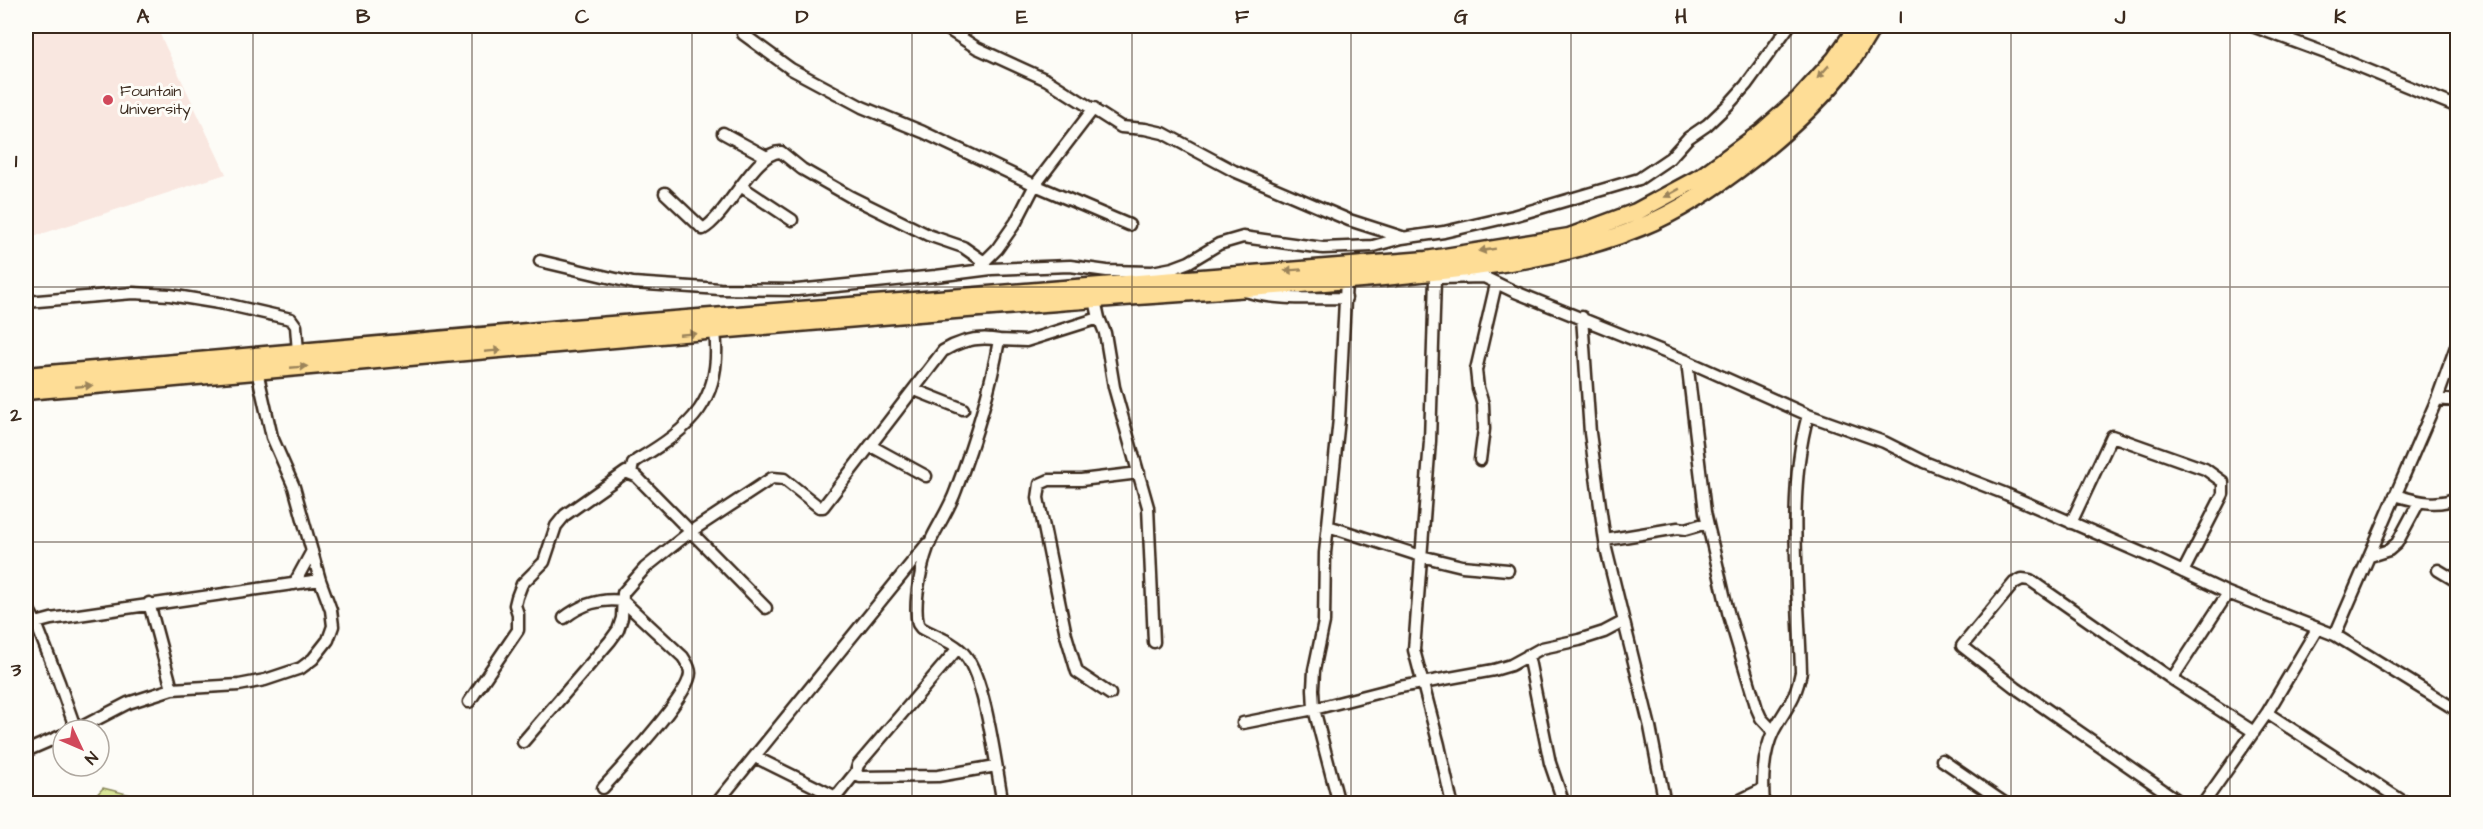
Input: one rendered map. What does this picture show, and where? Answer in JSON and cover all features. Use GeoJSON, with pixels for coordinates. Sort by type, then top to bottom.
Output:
{"type":"FeatureCollection","features":[{"type":"Feature","properties":{"kind":"highway"},"geometry":{"type":"LineString","coordinates":[[26,376],[1093,285],[1426,260],[1569,237],[1636,212],[1710,171],[1762,132],[1799,99],[1835,60],[1858,26]]}},
{"type":"Feature","properties":{"kind":"highway"},"geometry":{"type":"LineString","coordinates":[[26,391],[715,332],[1093,285],[1346,289],[1507,264],[1574,249],[1642,226],[1709,190],[1772,142],[1811,107],[1847,66],[1873,26]]}},
{"type":"Feature","properties":{"kind":"street"},"geometry":{"type":"LineString","coordinates":[[942,26],[977,48],[1047,80],[1121,127],[1145,129],[1163,134],[1234,171],[1349,220],[1402,238]]}},
{"type":"Feature","properties":{"kind":"street"},"geometry":{"type":"LineString","coordinates":[[1093,285],[1173,268],[1189,262],[1219,244],[1242,237],[1323,248],[1373,246],[1513,216],[1639,179],[1670,158],[1688,138],[1707,125],[1729,104],[1746,85],[1789,26]]}},
{"type":"Feature","properties":{"kind":"street"},"geometry":{"type":"LineString","coordinates":[[2252,26],[2342,59],[2457,107]]}},
{"type":"Feature","properties":{"kind":"street"},"geometry":{"type":"LineString","coordinates":[[743,34],[791,69],[862,107],[1129,225]]}},
{"type":"Feature","properties":{"kind":"street"},"geometry":{"type":"LineString","coordinates":[[980,266],[997,249],[1016,222],[1035,185],[1094,108]]}},
{"type":"Feature","properties":{"kind":"street"},"geometry":{"type":"LineString","coordinates":[[723,133],[765,156]]}},
{"type":"Feature","properties":{"kind":"street"},"geometry":{"type":"LineString","coordinates":[[665,193],[703,229],[742,187],[765,156],[781,152],[802,169],[851,197],[928,235],[963,247],[980,266]]}},
{"type":"Feature","properties":{"kind":"street"},"geometry":{"type":"LineString","coordinates":[[742,187],[792,220]]}},
{"type":"Feature","properties":{"kind":"street"},"geometry":{"type":"LineString","coordinates":[[540,261],[633,283],[720,289],[797,290],[980,266],[1070,266],[1093,285],[1098,318],[1105,333],[1114,387],[1148,507],[1154,642]]}},
{"type":"Feature","properties":{"kind":"street"},"geometry":{"type":"LineString","coordinates":[[1452,804],[1414,650],[1433,381],[1434,275],[1484,277],[1496,284],[1687,361],[1809,416],[1884,442],[1924,462],[1996,490],[2229,593],[2334,635],[2457,711]]}},
{"type":"Feature","properties":{"kind":"street"},"geometry":{"type":"LineString","coordinates":[[1480,460],[1483,404],[1476,370],[1496,284]]}},
{"type":"Feature","properties":{"kind":"street"},"geometry":{"type":"LineString","coordinates":[[1339,804],[1314,709],[1314,670],[1324,622],[1325,553],[1339,419],[1346,289]]}},
{"type":"Feature","properties":{"kind":"street"},"geometry":{"type":"LineString","coordinates":[[26,302],[133,293],[170,295],[225,304],[291,319],[296,326],[298,352]]}},
{"type":"Feature","properties":{"kind":"street"},"geometry":{"type":"LineString","coordinates":[[1582,317],[1590,433],[1605,540],[1650,727],[1665,804]]}},
{"type":"Feature","properties":{"kind":"street"},"geometry":{"type":"LineString","coordinates":[[523,742],[618,630],[622,618],[623,593],[626,587],[645,567],[690,532],[772,478],[784,479],[819,507],[823,507],[944,351],[954,345],[977,339],[1026,341],[1098,318]]}},
{"type":"Feature","properties":{"kind":"street"},"geometry":{"type":"LineString","coordinates":[[631,472],[637,460],[687,425],[707,400],[716,366],[715,332]]}},
{"type":"Feature","properties":{"kind":"street"},"geometry":{"type":"LineString","coordinates":[[716,804],[931,539],[945,517],[956,492],[990,393],[999,340]]}},
{"type":"Feature","properties":{"kind":"street"},"geometry":{"type":"LineString","coordinates":[[2334,635],[2437,399],[2457,340]]}},
{"type":"Feature","properties":{"kind":"street"},"geometry":{"type":"LineString","coordinates":[[1687,361],[1707,523],[1728,612],[1757,709],[1761,718],[1773,731]]}},
{"type":"Feature","properties":{"kind":"street"},"geometry":{"type":"LineString","coordinates":[[100,718],[128,704],[172,688],[265,680],[301,668],[313,659],[328,640],[333,626],[331,610],[320,580],[294,486],[272,437],[257,371]]}},
{"type":"Feature","properties":{"kind":"street"},"geometry":{"type":"LineString","coordinates":[[915,390],[963,409]]}},
{"type":"Feature","properties":{"kind":"street"},"geometry":{"type":"LineString","coordinates":[[2437,399],[2457,401]]}},
{"type":"Feature","properties":{"kind":"street"},"geometry":{"type":"LineString","coordinates":[[1764,804],[1764,765],[1773,731],[1796,694],[1801,672],[1796,498],[1801,440],[1809,416]]}},
{"type":"Feature","properties":{"kind":"street"},"geometry":{"type":"LineString","coordinates":[[2071,523],[2112,436],[2205,469],[2223,482],[2223,494],[2183,572]]}},
{"type":"Feature","properties":{"kind":"street"},"geometry":{"type":"LineString","coordinates":[[871,446],[926,476]]}},
{"type":"Feature","properties":{"kind":"street"},"geometry":{"type":"LineString","coordinates":[[469,702],[518,630],[518,614],[515,605],[517,597],[522,584],[544,562],[556,526],[575,508],[626,472],[631,472]]}},
{"type":"Feature","properties":{"kind":"street"},"geometry":{"type":"LineString","coordinates":[[631,472],[766,608]]}},
{"type":"Feature","properties":{"kind":"street"},"geometry":{"type":"LineString","coordinates":[[1110,694],[1077,672],[1066,635],[1038,498],[1040,484],[1049,480],[1081,480],[1139,473]]}},
{"type":"Feature","properties":{"kind":"street"},"geometry":{"type":"LineString","coordinates":[[2395,495],[2419,502],[2439,503],[2457,497]]}},
{"type":"Feature","properties":{"kind":"street"},"geometry":{"type":"LineString","coordinates":[[2370,556],[2389,550],[2397,543],[2419,502]]}},
{"type":"Feature","properties":{"kind":"street"},"geometry":{"type":"LineString","coordinates":[[1605,540],[1678,528],[1686,530],[1707,523]]}},
{"type":"Feature","properties":{"kind":"street"},"geometry":{"type":"LineString","coordinates":[[1328,526],[1421,556],[1462,566],[1508,570]]}},
{"type":"Feature","properties":{"kind":"street"},"geometry":{"type":"LineString","coordinates":[[931,539],[920,575],[918,624],[921,628],[958,648],[967,657],[982,691],[1003,804]]}},
{"type":"Feature","properties":{"kind":"street"},"geometry":{"type":"LineString","coordinates":[[294,584],[312,551]]}},
{"type":"Feature","properties":{"kind":"street"},"geometry":{"type":"LineString","coordinates":[[908,567],[920,575]]}},
{"type":"Feature","properties":{"kind":"street"},"geometry":{"type":"LineString","coordinates":[[2438,570],[2457,582]]}},
{"type":"Feature","properties":{"kind":"street"},"geometry":{"type":"LineString","coordinates":[[2183,804],[2016,688],[1962,646],[2014,583],[2022,579],[2030,580],[2172,679],[2254,732]]}},
{"type":"Feature","properties":{"kind":"street"},"geometry":{"type":"LineString","coordinates":[[26,629],[36,623],[149,603],[320,580]]}},
{"type":"Feature","properties":{"kind":"street"},"geometry":{"type":"LineString","coordinates":[[2172,679],[2229,593]]}},
{"type":"Feature","properties":{"kind":"street"},"geometry":{"type":"LineString","coordinates":[[564,618],[585,605],[600,600],[622,601],[689,665],[688,682],[663,720],[603,788]]}},
{"type":"Feature","properties":{"kind":"street"},"geometry":{"type":"LineString","coordinates":[[149,603],[172,688]]}},
{"type":"Feature","properties":{"kind":"street"},"geometry":{"type":"LineString","coordinates":[[26,605],[36,623],[72,718]]}},
{"type":"Feature","properties":{"kind":"street"},"geometry":{"type":"LineString","coordinates":[[1243,723],[1314,709],[1400,687],[1494,670],[1511,665],[1542,648],[1604,632],[1623,622]]}},
{"type":"Feature","properties":{"kind":"street"},"geometry":{"type":"LineString","coordinates":[[2203,804],[2267,713],[2317,629]]}},
{"type":"Feature","properties":{"kind":"street"},"geometry":{"type":"LineString","coordinates":[[755,757],[834,800],[856,772],[858,765],[958,648]]}},
{"type":"Feature","properties":{"kind":"street"},"geometry":{"type":"LineString","coordinates":[[1528,655],[1550,763],[1564,804]]}},
{"type":"Feature","properties":{"kind":"street"},"geometry":{"type":"LineString","coordinates":[[2267,713],[2407,804]]}},
{"type":"Feature","properties":{"kind":"street"},"geometry":{"type":"LineString","coordinates":[[26,751],[51,740]]}},
{"type":"Feature","properties":{"kind":"street"},"geometry":{"type":"LineString","coordinates":[[1942,760],[2006,804]]}},
{"type":"Feature","properties":{"kind":"street"},"geometry":{"type":"LineString","coordinates":[[856,772],[861,777],[938,776],[996,766]]}},
{"type":"Feature","properties":{"kind":"street"},"geometry":{"type":"LineString","coordinates":[[1732,804],[1746,802],[1763,789]]}},
{"type":"Feature","properties":{"kind":"shaded area","name":"Fountain University"},"geometry":{"type":"Polygon","coordinates":[[[26,26],[156,26],[226,174],[26,239],[26,26]]]}},
{"type":"Feature","properties":{"kind":"green space"},"geometry":{"type":"Polygon","coordinates":[[[103,788],[163,803],[89,803],[103,788]]]}},
{"type":"Feature","properties":{"kind":"place","name":"Fountain University"},"geometry":{"type":"Point","coordinates":[108,100]}}]}
